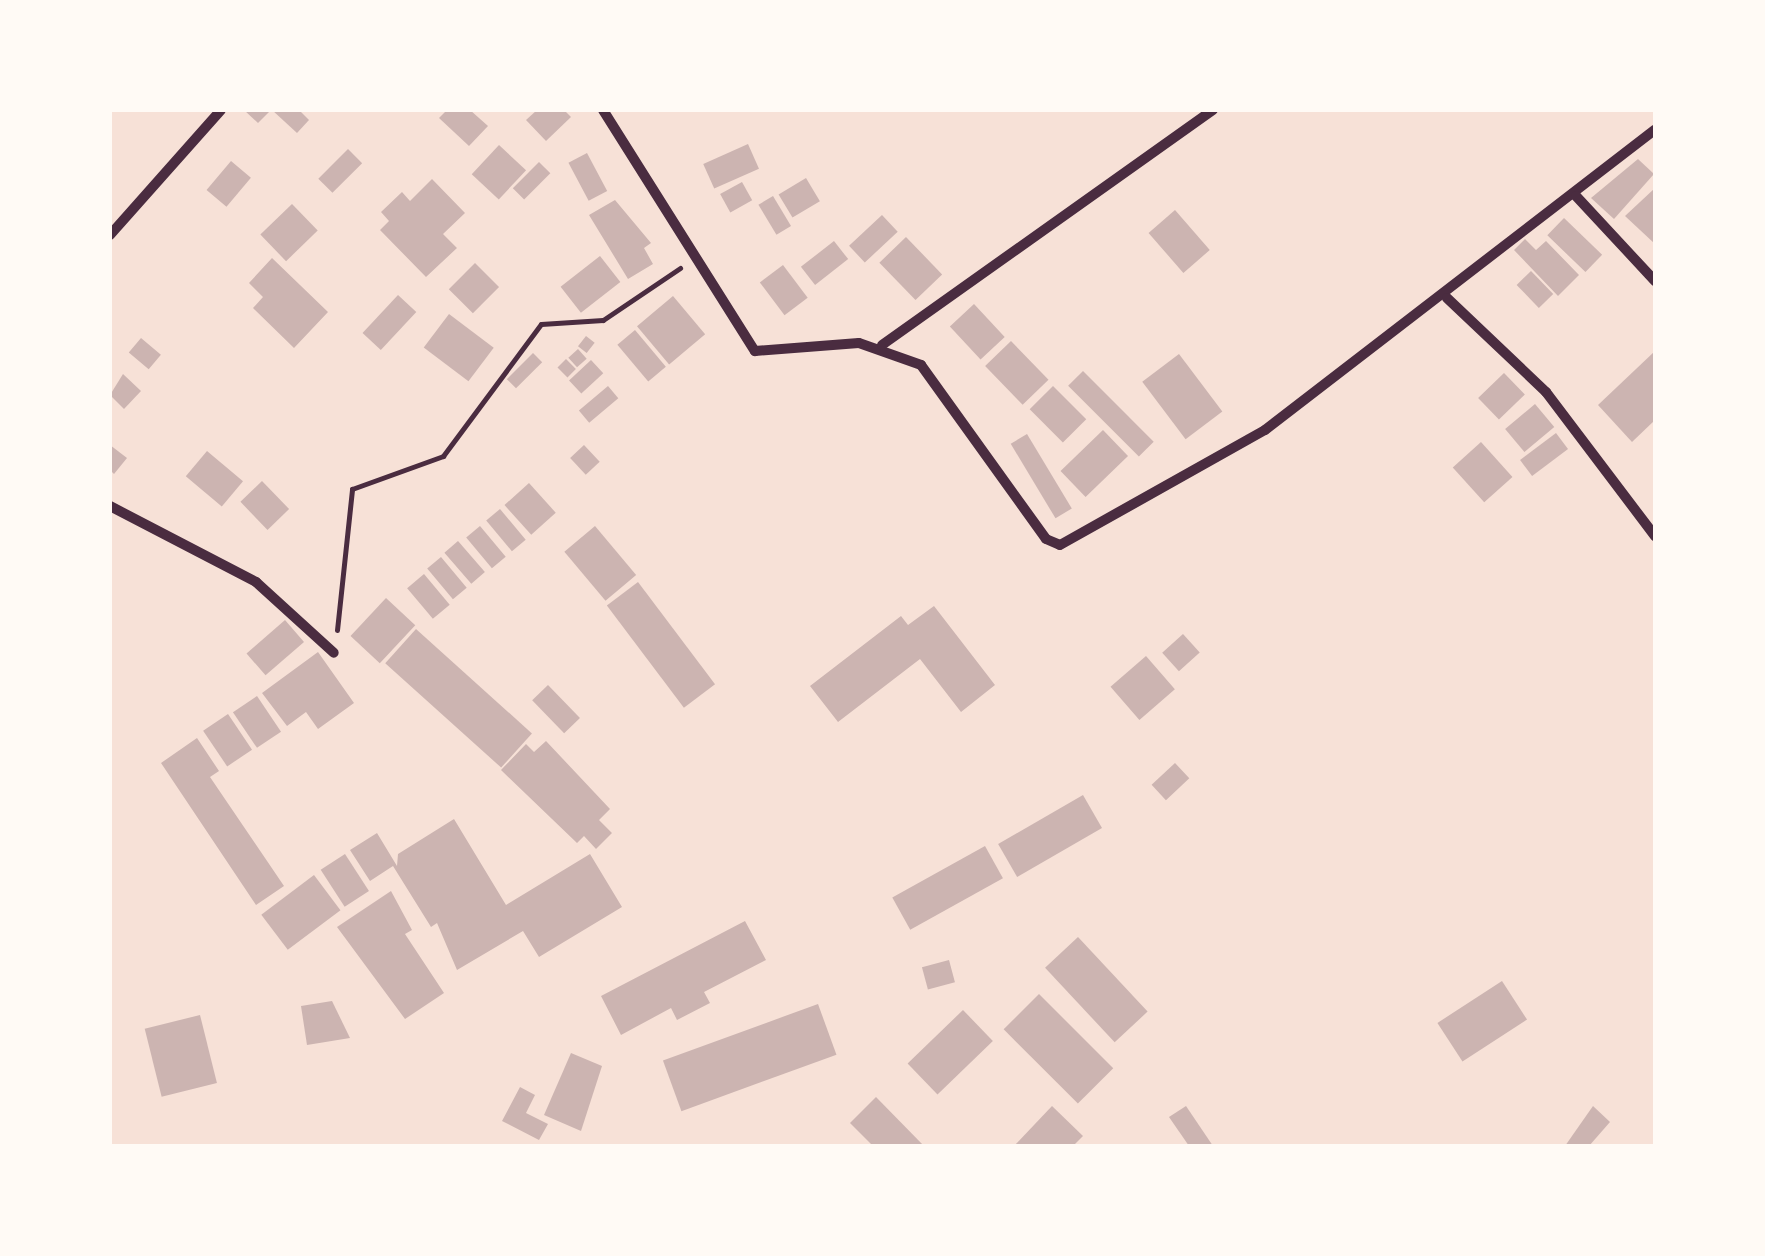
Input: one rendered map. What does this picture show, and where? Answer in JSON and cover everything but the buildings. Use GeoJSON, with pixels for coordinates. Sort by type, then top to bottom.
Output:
{"type":"FeatureCollection","features":[{"type":"Feature","properties":{"kind":"street"},"geometry":{"type":"LineString","coordinates":[[110,235],[222,110]]}},
{"type":"Feature","properties":{"kind":"street"},"geometry":{"type":"LineString","coordinates":[[602,110],[755,351],[882,346],[921,365],[1024,510],[1060,545],[1265,430],[1446,298],[1655,130]]}},
{"type":"Feature","properties":{"kind":"street"},"geometry":{"type":"LineString","coordinates":[[882,346],[1213,110]]}},
{"type":"Feature","properties":{"kind":"street"},"geometry":{"type":"LineString","coordinates":[[1576,196],[1655,281]]}},
{"type":"Feature","properties":{"kind":"street"},"geometry":{"type":"LineString","coordinates":[[1446,298],[1546,392],[1655,536]]}},
{"type":"Feature","properties":{"kind":"street"},"geometry":{"type":"LineString","coordinates":[[110,506],[256,582],[334,652]]}},
{"type":"Feature","properties":{"kind":"path"},"geometry":{"type":"LineString","coordinates":[[334,652],[352,488],[443,456],[541,324],[603,320],[695,258]]}}]}
